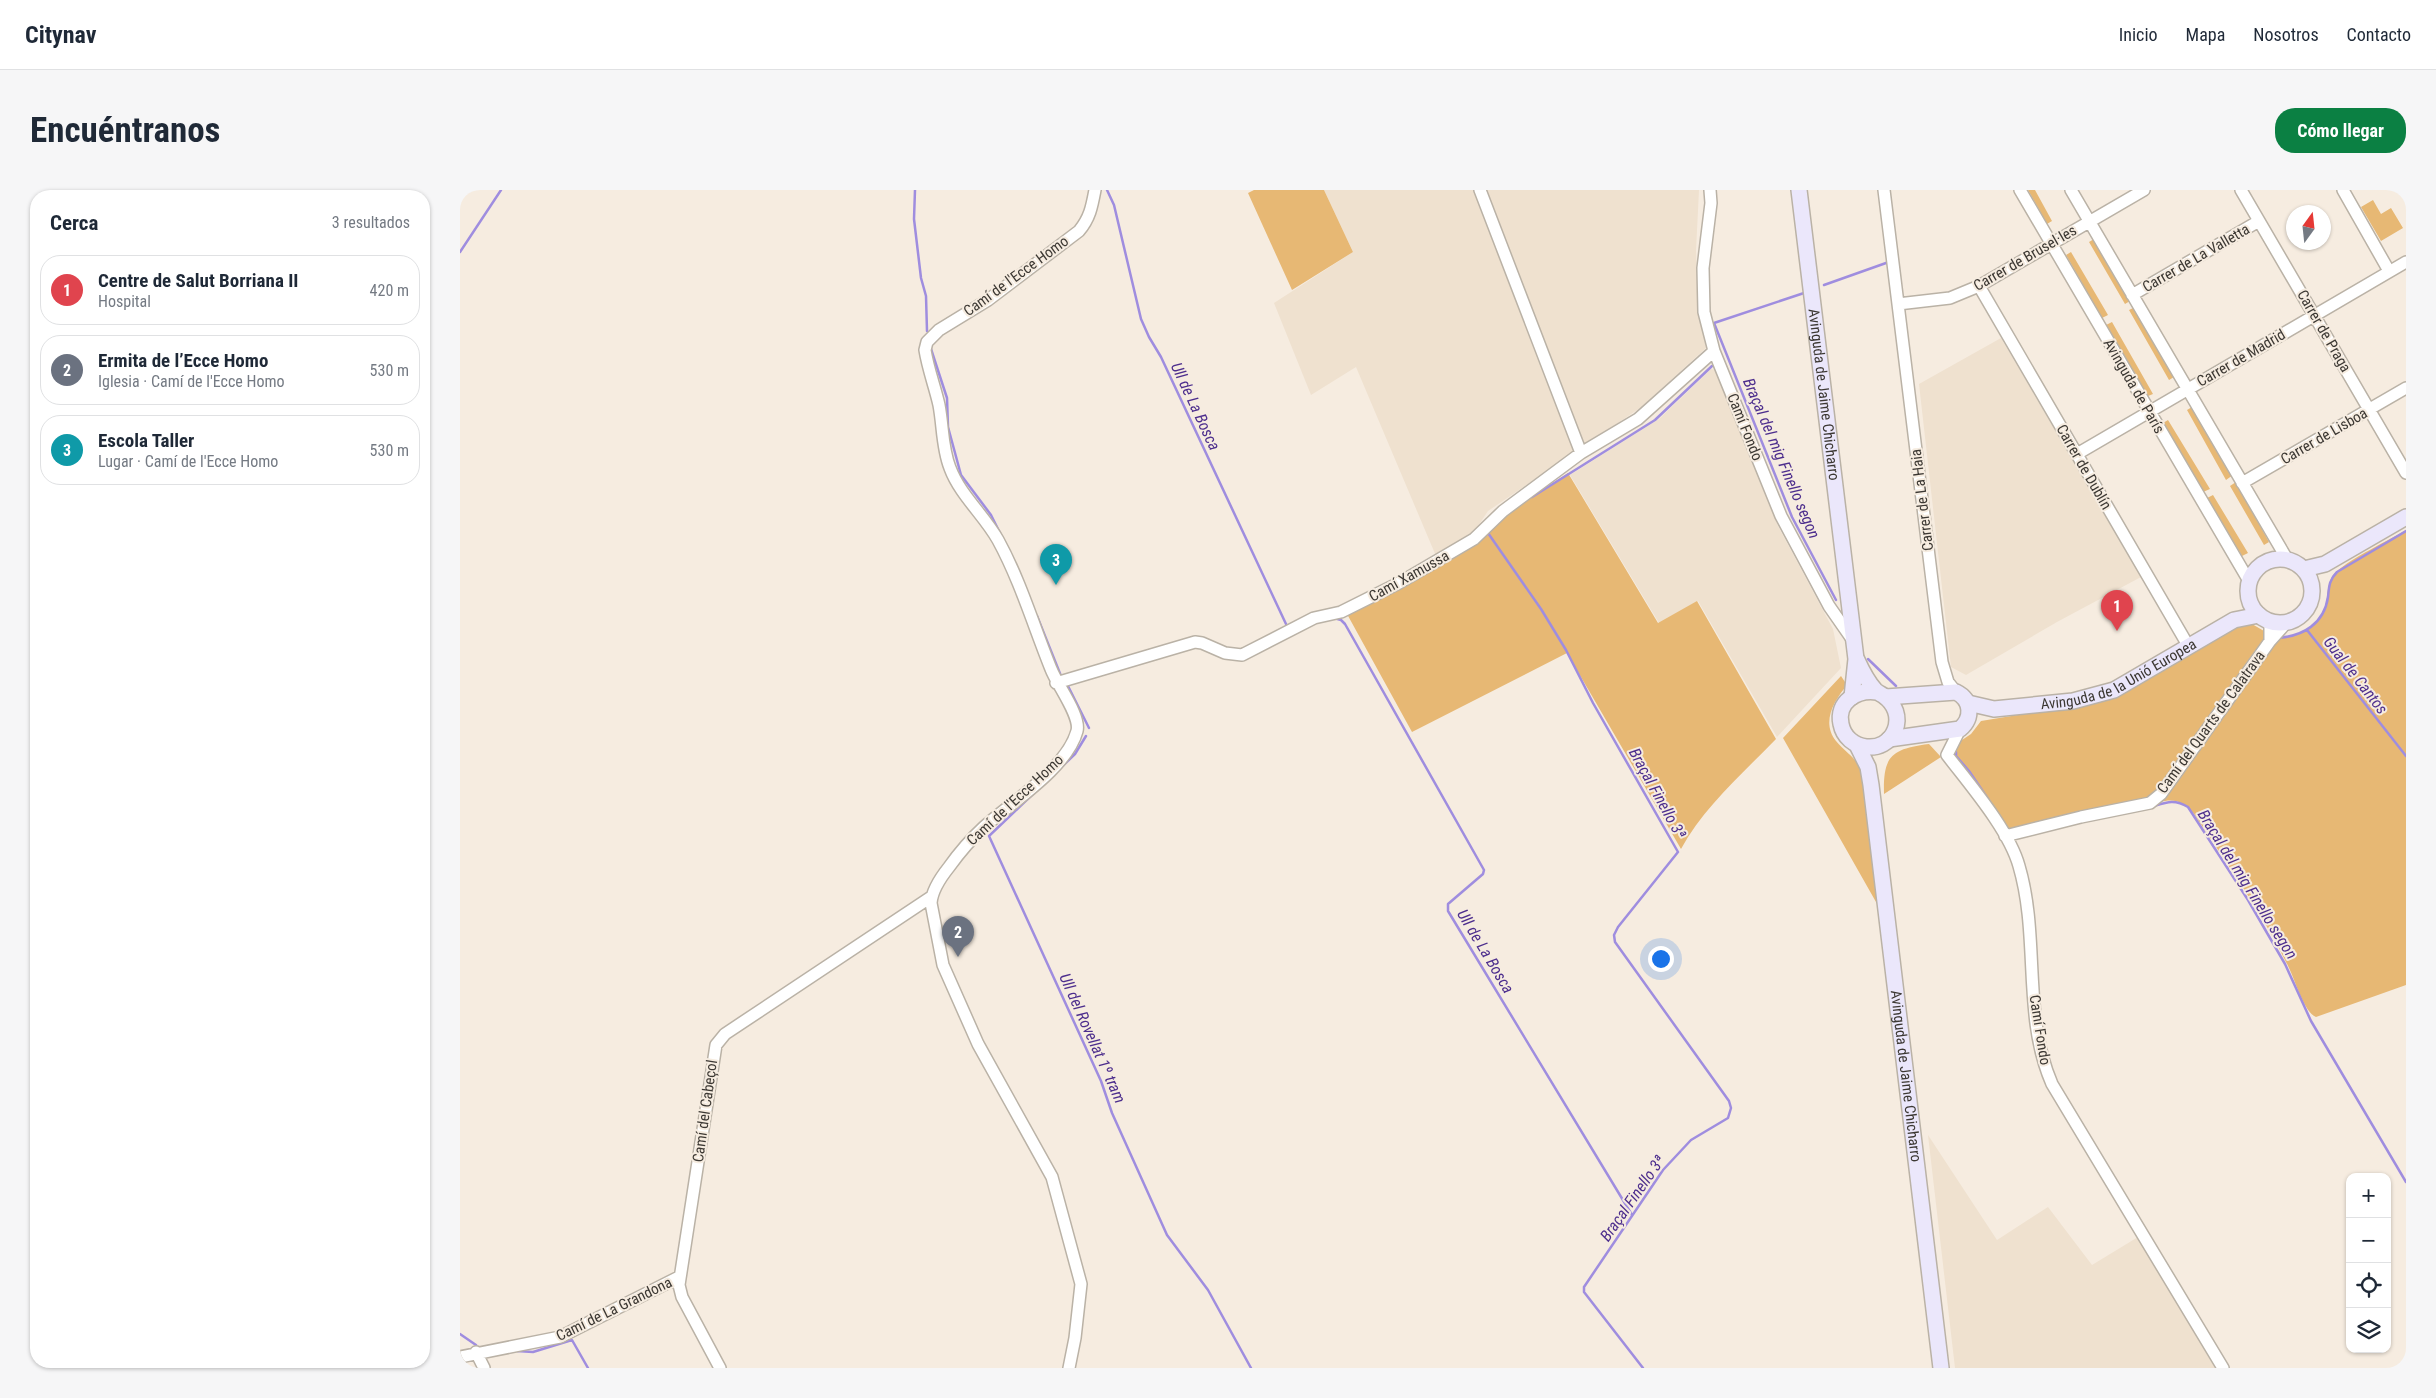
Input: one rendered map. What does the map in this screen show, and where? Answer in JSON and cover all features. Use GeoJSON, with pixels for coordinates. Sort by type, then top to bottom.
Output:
{"type":"FeatureCollection","features":[{"type":"Feature","properties":{"kind":"street","name":"Camí de l'Ecce Homo"},"geometry":{"type":"LineString","coordinates":[[931,897],[941,877],[958,854],[983,828],[1044,777],[1069,749],[1078,729],[1077,720],[1056,684],[1007,557],[991,528],[956,482],[950,468],[942,437],[939,406],[925,350],[927,342],[939,330],[988,300],[1079,231],[1086,223],[1092,211],[1095,190]]}},
{"type":"Feature","properties":{"kind":"street"},"geometry":{"type":"LineString","coordinates":[[1480,190],[1581,453]]}},
{"type":"Feature","properties":{"kind":"street","name":"Camí Fondo"},"geometry":{"type":"LineString","coordinates":[[1710,190],[1711,202],[1703,268],[1704,303],[1714,351],[1781,516],[1829,606],[1841,621],[1855,652]]}},
{"type":"Feature","properties":{"kind":"street","name":"Avinguda de Jaime Chicharro"},"geometry":{"type":"LineString","coordinates":[[1799,190],[1855,652]]}},
{"type":"Feature","properties":{"kind":"street"},"geometry":{"type":"LineString","coordinates":[[1884,190],[1898,304]]}},
{"type":"Feature","properties":{"kind":"street","name":"Avinguda de París"},"geometry":{"type":"LineString","coordinates":[[2020,190],[2249,581]]}},
{"type":"Feature","properties":{"kind":"street"},"geometry":{"type":"LineString","coordinates":[[2071,190],[2286,559]]}},
{"type":"Feature","properties":{"kind":"street","name":"Carrer de Brusel·les"},"geometry":{"type":"LineString","coordinates":[[1898,304],[1950,298],[1979,286],[2144,190]]}},
{"type":"Feature","properties":{"kind":"street","name":"Carrer de Praga"},"geometry":{"type":"LineString","coordinates":[[2241,190],[2406,473]]}},
{"type":"Feature","properties":{"kind":"street"},"geometry":{"type":"LineString","coordinates":[[2343,190],[2389,271]]}},
{"type":"Feature","properties":{"kind":"street","name":"Carrer de La Valletta"},"geometry":{"type":"LineString","coordinates":[[2132,295],[2260,221]]}},
{"type":"Feature","properties":{"kind":"street","name":"Carrer de Madrid"},"geometry":{"type":"LineString","coordinates":[[2077,454],[2406,262]]}},
{"type":"Feature","properties":{"kind":"street","name":"Carrer de Dublín"},"geometry":{"type":"LineString","coordinates":[[1979,286],[2189,647]]}},
{"type":"Feature","properties":{"kind":"street","name":"Carrer de La Haia"},"geometry":{"type":"LineString","coordinates":[[1898,304],[1942,662],[1948,682],[1956,692]]}},
{"type":"Feature","properties":{"kind":"street","name":"Camí Xamussa"},"geometry":{"type":"LineString","coordinates":[[1056,684],[1195,642],[1202,643],[1225,654],[1242,655],[1314,618],[1341,612],[1399,583],[1474,538],[1503,511],[1581,453],[1638,419],[1714,351]]}},
{"type":"Feature","properties":{"kind":"street","name":"Carrer de Lisboa"},"geometry":{"type":"LineString","coordinates":[[2242,483],[2406,388]]}},
{"type":"Feature","properties":{"kind":"street"},"geometry":{"type":"LineString","coordinates":[[2304,569],[2325,564],[2406,516]]}},
{"type":"Feature","properties":{"kind":"street"},"geometry":{"type":"LineString","coordinates":[[2270,641],[2265,618],[2249,601],[2247,591],[2249,581],[2260,565],[2277,558],[2286,559],[2304,569],[2312,586]]}},
{"type":"Feature","properties":{"kind":"street"},"geometry":{"type":"LineString","coordinates":[[2265,618],[2287,622],[2304,613],[2309,605],[2312,586],[2325,564]]}},
{"type":"Feature","properties":{"kind":"street","name":"Avinguda de la Unió Europea"},"geometry":{"type":"LineString","coordinates":[[1956,692],[1968,703],[1994,709],[2073,701],[2114,690],[2234,620],[2249,601]]}},
{"type":"Feature","properties":{"kind":"street","name":"Avinguda de la Unió Europea"},"geometry":{"type":"LineString","coordinates":[[2234,620],[2265,618]]}},
{"type":"Feature","properties":{"kind":"street","name":"Camí del Quarts de Calatrava"},"geometry":{"type":"LineString","coordinates":[[2005,836],[2081,816],[2150,803],[2161,794],[2232,697],[2270,641],[2287,622]]}},
{"type":"Feature","properties":{"kind":"street"},"geometry":{"type":"LineString","coordinates":[[1855,652],[1863,675],[1895,708],[1897,721],[1875,760],[1871,785]]}},
{"type":"Feature","properties":{"kind":"street"},"geometry":{"type":"LineString","coordinates":[[1852,697],[1855,652]]}},
{"type":"Feature","properties":{"kind":"street"},"geometry":{"type":"LineString","coordinates":[[1886,742],[1870,748],[1857,745],[1846,737],[1840,719],[1843,707],[1852,697],[1864,692],[1881,695],[1956,692]]}},
{"type":"Feature","properties":{"kind":"street"},"geometry":{"type":"LineString","coordinates":[[1963,725],[1969,716],[1968,703]]}},
{"type":"Feature","properties":{"kind":"street","name":"Avinguda de la Unió Europea"},"geometry":{"type":"LineString","coordinates":[[1886,742],[1963,725],[1994,709]]}},
{"type":"Feature","properties":{"kind":"street","name":"Camí Fondo"},"geometry":{"type":"LineString","coordinates":[[1963,725],[1947,755],[2005,836],[2019,865],[2028,910],[2036,1017],[2041,1054],[2046,1070],[2052,1084],[2223,1368]]}},
{"type":"Feature","properties":{"kind":"street"},"geometry":{"type":"LineString","coordinates":[[1857,745],[1868,767],[1871,785]]}},
{"type":"Feature","properties":{"kind":"street","name":"Avinguda de Jaime Chicharro"},"geometry":{"type":"LineString","coordinates":[[1871,785],[1941,1368]]}},
{"type":"Feature","properties":{"kind":"street"},"geometry":{"type":"LineString","coordinates":[[931,897],[943,965],[978,1044],[1052,1176],[1081,1284],[1076,1338],[1069,1368]]}},
{"type":"Feature","properties":{"kind":"street","name":"Camí del Cabeçol"},"geometry":{"type":"LineString","coordinates":[[720,1368],[682,1297],[679,1277],[713,1056],[720,1039],[931,897]]}},
{"type":"Feature","properties":{"kind":"street","name":"Camí de La Grandona"},"geometry":{"type":"LineString","coordinates":[[460,1357],[476,1352],[560,1337],[679,1277]]}},
{"type":"Feature","properties":{"kind":"street"},"geometry":{"type":"LineString","coordinates":[[476,1352],[484,1368]]}},
{"type":"Feature","properties":{"kind":"shaded area"},"geometry":{"type":"Polygon","coordinates":[[[1254,190],[1324,190],[1353,252],[1292,290],[1248,193],[1254,190]]]}},
{"type":"Feature","properties":{"kind":"shaded area"},"geometry":{"type":"Polygon","coordinates":[[[1324,190],[1699,190],[1696,251],[1698,305],[1706,348],[1640,408],[1488,511],[1472,535],[1436,556],[1356,367],[1311,395],[1274,303],[1353,252],[1324,190]]]}},
{"type":"Feature","properties":{"kind":"shaded area"},"geometry":{"type":"Polygon","coordinates":[[[2028,190],[2035,190],[2052,221],[2047,224],[2028,190]]]}},
{"type":"Feature","properties":{"kind":"shaded area"},"geometry":{"type":"Polygon","coordinates":[[[2373,200],[2381,214],[2391,208],[2403,228],[2381,241],[2361,207],[2373,200]]]}},
{"type":"Feature","properties":{"kind":"shaded area"},"geometry":{"type":"Polygon","coordinates":[[[2094,239],[2130,301],[2125,304],[2089,242],[2094,239]]]}},
{"type":"Feature","properties":{"kind":"shaded area"},"geometry":{"type":"Polygon","coordinates":[[[2071,252],[2108,315],[2102,318],[2066,255],[2071,252]]]}},
{"type":"Feature","properties":{"kind":"shaded area"},"geometry":{"type":"Polygon","coordinates":[[[2135,307],[2174,377],[2169,380],[2129,310],[2135,307]]]}},
{"type":"Feature","properties":{"kind":"shaded area"},"geometry":{"type":"Polygon","coordinates":[[[2112,322],[2153,394],[2148,396],[2106,325],[2112,322]]]}},
{"type":"Feature","properties":{"kind":"shaded area"},"geometry":{"type":"Polygon","coordinates":[[[2001,338],[2141,577],[2057,622],[1966,675],[1951,667],[1919,384],[2001,338]]]}},
{"type":"Feature","properties":{"kind":"shaded area"},"geometry":{"type":"Polygon","coordinates":[[[1711,369],[1717,370],[1778,526],[1833,629],[1841,668],[1777,737],[1698,601],[1659,623],[1570,475],[1659,419],[1711,369]]]}},
{"type":"Feature","properties":{"kind":"shaded area"},"geometry":{"type":"Polygon","coordinates":[[[2192,407],[2233,475],[2226,480],[2187,410],[2192,407]]]}},
{"type":"Feature","properties":{"kind":"shaded area"},"geometry":{"type":"Polygon","coordinates":[[[2168,420],[2210,489],[2203,492],[2163,423],[2168,420]]]}},
{"type":"Feature","properties":{"kind":"shaded area"},"geometry":{"type":"Polygon","coordinates":[[[1568,473],[1658,623],[1697,601],[1776,739],[1712,805],[1700,819],[1681,849],[1567,653],[1412,732],[1347,614],[1504,516],[1568,473]]]}},
{"type":"Feature","properties":{"kind":"shaded area"},"geometry":{"type":"Polygon","coordinates":[[[2236,482],[2269,542],[2264,545],[2230,486],[2236,482]]]}},
{"type":"Feature","properties":{"kind":"shaded area"},"geometry":{"type":"Polygon","coordinates":[[[2213,495],[2248,553],[2242,556],[2207,498],[2213,495]]]}},
{"type":"Feature","properties":{"kind":"shaded area"},"geometry":{"type":"Polygon","coordinates":[[[2406,530],[2406,985],[2316,1017],[2304,1002],[2279,948],[2256,909],[2194,814],[2187,806],[2179,802],[2170,800],[2160,802],[2279,638],[2304,631],[2317,621],[2325,606],[2329,583],[2334,574],[2351,561],[2406,530]]]}},
{"type":"Feature","properties":{"kind":"shaded area"},"geometry":{"type":"Polygon","coordinates":[[[2252,624],[2264,631],[2265,638],[2218,714],[2151,798],[2008,831],[1967,771],[1953,756],[1959,742],[1971,734],[1981,721],[2107,700],[2235,627],[2252,624]]]}},
{"type":"Feature","properties":{"kind":"shaded area"},"geometry":{"type":"Polygon","coordinates":[[[1841,676],[1847,685],[1831,712],[1830,726],[1836,741],[1854,759],[1863,773],[1880,909],[1783,738],[1841,676]]]}},
{"type":"Feature","properties":{"kind":"shaded area"},"geometry":{"type":"Polygon","coordinates":[[[1929,744],[1941,757],[1884,794],[1885,771],[1892,757],[1906,749],[1929,744]]]}},
{"type":"Feature","properties":{"kind":"shaded area"},"geometry":{"type":"Polygon","coordinates":[[[1928,1135],[1997,1240],[2048,1207],[2092,1265],[2138,1237],[2215,1368],[1955,1368],[1928,1135]]]}},
{"type":"Feature","properties":{"kind":"waterway"},"geometry":{"type":"LineString","coordinates":[[460,252],[501,190]]}},
{"type":"Feature","properties":{"kind":"waterway","name":"Ull del Rovellat 1º tram"},"geometry":{"type":"LineString","coordinates":[[915,190],[914,219],[921,278],[926,296],[927,331]]}},
{"type":"Feature","properties":{"kind":"waterway","name":"Ull de La Bosca"},"geometry":{"type":"LineString","coordinates":[[1107,190],[1114,205],[1141,319],[1161,357],[1286,624]]}},
{"type":"Feature","properties":{"kind":"waterway"},"geometry":{"type":"LineString","coordinates":[[1824,285],[1886,263]]}},
{"type":"Feature","properties":{"kind":"waterway","name":"Braçal del mig Finello segon"},"geometry":{"type":"LineString","coordinates":[[1804,293],[1714,323],[1792,517],[1836,600]]}},
{"type":"Feature","properties":{"kind":"waterway","name":"Ull del Rovellat 1º tram"},"geometry":{"type":"LineString","coordinates":[[931,349],[947,398],[948,427],[961,475],[991,515],[1015,563]]}},
{"type":"Feature","properties":{"kind":"waterway","name":"Braçal Finello 3ª"},"geometry":{"type":"LineString","coordinates":[[1532,497],[1655,420],[1712,366]]}},
{"type":"Feature","properties":{"kind":"waterway"},"geometry":{"type":"LineString","coordinates":[[2278,638],[2296,635],[2311,627],[2317,621],[2326,606],[2330,584],[2337,572],[2406,531]]}},
{"type":"Feature","properties":{"kind":"waterway","name":"Braçal Finello 3ª"},"geometry":{"type":"LineString","coordinates":[[1489,532],[1566,650],[1593,703],[1678,852],[1618,927],[1614,935],[1615,942],[1729,1101],[1731,1108],[1728,1118],[1691,1140],[1663,1170],[1584,1287],[1584,1292],[1643,1368]]}},
{"type":"Feature","properties":{"kind":"waterway","name":"Ull del Rovellat 1º tram"},"geometry":{"type":"LineString","coordinates":[[1037,616],[1061,676]]}},
{"type":"Feature","properties":{"kind":"waterway","name":"Ull de La Bosca"},"geometry":{"type":"LineString","coordinates":[[1334,618],[1341,620],[1345,624],[1484,870],[1483,874],[1448,904],[1448,911],[1632,1215]]}},
{"type":"Feature","properties":{"kind":"waterway","name":"Gual de Cantos"},"geometry":{"type":"LineString","coordinates":[[2307,630],[2406,756]]}},
{"type":"Feature","properties":{"kind":"waterway","name":"Braçal del mig Finello segon"},"geometry":{"type":"LineString","coordinates":[[1868,659],[1896,686]]}},
{"type":"Feature","properties":{"kind":"waterway","name":"Ull del Rovellat 1º tram"},"geometry":{"type":"LineString","coordinates":[[1067,684],[1089,728]]}},
{"type":"Feature","properties":{"kind":"waterway","name":"Ull del Rovellat 1º tram"},"geometry":{"type":"LineString","coordinates":[[1043,785],[1075,754],[1086,736]]}},
{"type":"Feature","properties":{"kind":"waterway","name":"Braçal del mig Finello segon"},"geometry":{"type":"LineString","coordinates":[[1956,752],[1956,756],[1988,799]]}},
{"type":"Feature","properties":{"kind":"waterway","name":"Ull del Rovellat 1º tram"},"geometry":{"type":"LineString","coordinates":[[1035,792],[989,836],[1101,1081],[1112,1113],[1167,1235],[1208,1290],[1251,1368]]}},
{"type":"Feature","properties":{"kind":"waterway","name":"Braçal del mig Finello segon"},"geometry":{"type":"LineString","coordinates":[[2154,806],[2175,802],[2188,807],[2248,900],[2285,964],[2311,1021],[2406,1182]]}},
{"type":"Feature","properties":{"kind":"waterway"},"geometry":{"type":"LineString","coordinates":[[460,1334],[476,1345]]}},
{"type":"Feature","properties":{"kind":"waterway"},"geometry":{"type":"LineString","coordinates":[[517,1351],[533,1352],[572,1340],[588,1368]]}},
{"type":"Feature","properties":{"kind":"place","name":"Escola Taller"},"geometry":{"type":"Point","coordinates":[1056,585]}},
{"type":"Feature","properties":{"kind":"place","name":"Centre de Salut Borriana II"},"geometry":{"type":"Point","coordinates":[2117,631]}},
{"type":"Feature","properties":{"kind":"place","name":"Ermita de l’Ecce Homo"},"geometry":{"type":"Point","coordinates":[958,957]}}]}
